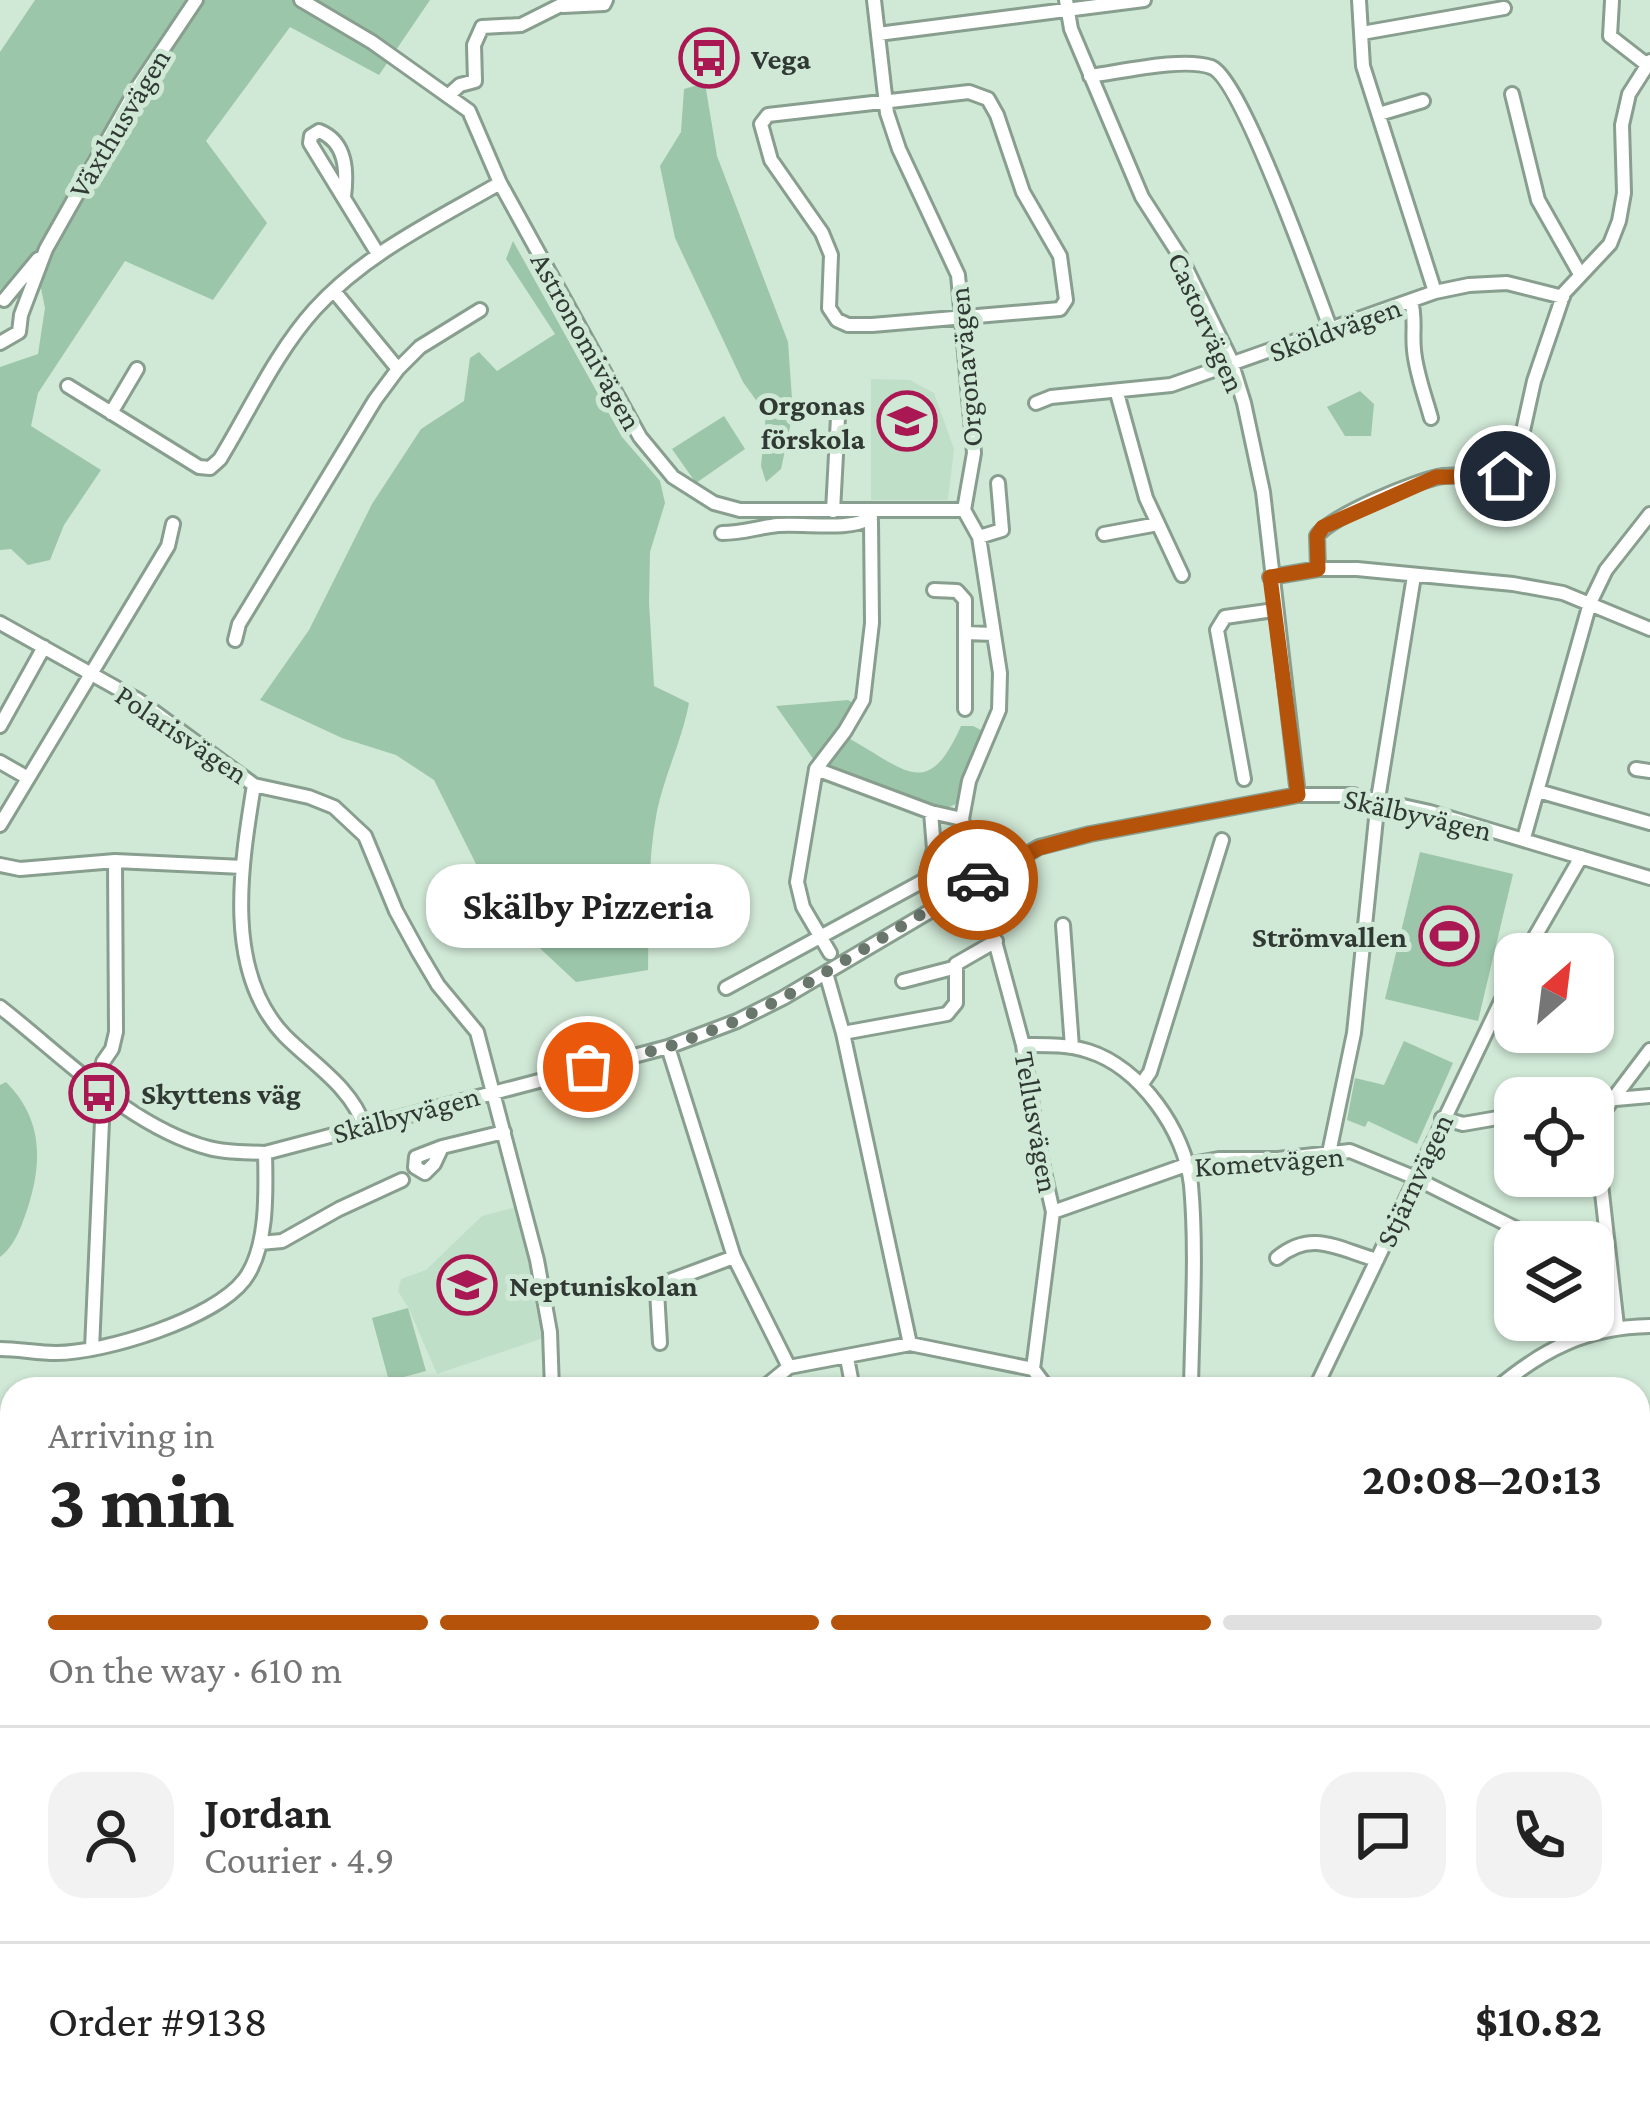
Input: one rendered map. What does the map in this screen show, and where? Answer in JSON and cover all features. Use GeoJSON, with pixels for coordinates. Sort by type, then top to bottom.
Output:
{"type":"FeatureCollection","features":[{"type":"Feature","properties":{"kind":"street","name":"Växthusvägen"},"geometry":{"type":"LineString","coordinates":[[0,344],[19,332],[46,248],[136,88],[196,0]]}},
{"type":"Feature","properties":{"kind":"street","name":"Astronomivägen"},"geometry":{"type":"LineString","coordinates":[[301,0],[450,94],[469,111],[500,183],[598,365],[640,437],[673,477],[714,503],[740,510],[872,516],[964,510]]}},
{"type":"Feature","properties":{"kind":"street"},"geometry":{"type":"LineString","coordinates":[[450,94],[475,81],[474,45],[482,27],[521,25],[566,3],[621,0]]}},
{"type":"Feature","properties":{"kind":"street","name":"Orgonavägen"},"geometry":{"type":"LineString","coordinates":[[874,0],[885,102],[899,149],[953,258],[974,453],[964,510]]}},
{"type":"Feature","properties":{"kind":"street"},"geometry":{"type":"LineString","coordinates":[[878,34],[1066,6],[1144,0]]}},
{"type":"Feature","properties":{"kind":"street"},"geometry":{"type":"LineString","coordinates":[[1359,0],[1363,66],[1435,292]]}},
{"type":"Feature","properties":{"kind":"street"},"geometry":{"type":"LineString","coordinates":[[1318,569],[1317,536],[1333,520],[1436,477],[1505,476],[1515,467],[1534,381],[1563,297],[1610,244],[1619,220],[1624,193],[1622,125],[1629,94],[1648,63],[1610,36],[1612,2]]}},
{"type":"Feature","properties":{"kind":"street","name":"Castorvägen"},"geometry":{"type":"LineString","coordinates":[[1066,6],[1142,197],[1188,271],[1232,366],[1257,451],[1298,795]]}},
{"type":"Feature","properties":{"kind":"street"},"geometry":{"type":"LineString","coordinates":[[1362,33],[1504,8]]}},
{"type":"Feature","properties":{"kind":"street"},"geometry":{"type":"LineString","coordinates":[[1090,76],[1183,65],[1222,73],[1244,112],[1331,330]]}},
{"type":"Feature","properties":{"kind":"street"},"geometry":{"type":"LineString","coordinates":[[969,92],[988,99],[1012,152],[1023,192],[1060,256],[1066,300],[1060,309],[872,325],[837,320],[829,308],[831,255],[822,233],[764,146],[760,124],[768,115],[885,102],[969,92]]}},
{"type":"Feature","properties":{"kind":"street"},"geometry":{"type":"LineString","coordinates":[[1512,94],[1538,200],[1580,274]]}},
{"type":"Feature","properties":{"kind":"street"},"geometry":{"type":"LineString","coordinates":[[1379,114],[1423,101]]}},
{"type":"Feature","properties":{"kind":"street"},"geometry":{"type":"LineString","coordinates":[[344,197],[347,172],[343,156],[329,135],[320,131],[311,136],[310,143],[378,254]]}},
{"type":"Feature","properties":{"kind":"street"},"geometry":{"type":"LineString","coordinates":[[68,386],[200,467],[210,468],[220,460],[289,345],[334,291],[378,254],[500,183]]}},
{"type":"Feature","properties":{"kind":"street","name":"Växthusvägen"},"geometry":{"type":"LineString","coordinates":[[21,315],[2,300],[46,248]]}},
{"type":"Feature","properties":{"kind":"street","name":"Sköldvägen"},"geometry":{"type":"LineString","coordinates":[[1036,404],[1051,398],[1171,385],[1435,292],[1507,283],[1563,297]]}},
{"type":"Feature","properties":{"kind":"street"},"geometry":{"type":"LineString","coordinates":[[334,291],[398,369]]}},
{"type":"Feature","properties":{"kind":"street"},"geometry":{"type":"LineString","coordinates":[[1411,301],[1417,369],[1431,418]]}},
{"type":"Feature","properties":{"kind":"street"},"geometry":{"type":"LineString","coordinates":[[235,640],[239,624],[331,471],[398,369],[420,347],[480,310]]}},
{"type":"Feature","properties":{"kind":"street"},"geometry":{"type":"LineString","coordinates":[[111,412],[136,369]]}},
{"type":"Feature","properties":{"kind":"street"},"geometry":{"type":"LineString","coordinates":[[1118,393],[1134,463],[1181,575]]}},
{"type":"Feature","properties":{"kind":"street"},"geometry":{"type":"LineString","coordinates":[[833,511],[838,416]]}},
{"type":"Feature","properties":{"kind":"street"},"geometry":{"type":"LineString","coordinates":[[979,537],[1002,530],[998,482]]}},
{"type":"Feature","properties":{"kind":"street"},"geometry":{"type":"LineString","coordinates":[[964,510],[979,537],[1000,673],[999,710],[969,781],[962,819],[979,880]]}},
{"type":"Feature","properties":{"kind":"street"},"geometry":{"type":"LineString","coordinates":[[1524,838],[1590,603],[1606,570],[1650,514]]}},
{"type":"Feature","properties":{"kind":"street"},"geometry":{"type":"LineString","coordinates":[[722,533],[748,534],[774,525],[872,516],[872,623],[863,700],[817,770],[797,882],[800,899],[830,953]]}},
{"type":"Feature","properties":{"kind":"street"},"geometry":{"type":"LineString","coordinates":[[0,825],[168,546],[173,524]]}},
{"type":"Feature","properties":{"kind":"street"},"geometry":{"type":"LineString","coordinates":[[1104,534],[1158,524]]}},
{"type":"Feature","properties":{"kind":"street"},"geometry":{"type":"LineString","coordinates":[[1270,577],[1318,569],[1514,584],[1590,603],[1650,629]]}},
{"type":"Feature","properties":{"kind":"street"},"geometry":{"type":"LineString","coordinates":[[1329,1153],[1354,1034],[1378,799],[1414,576]]}},
{"type":"Feature","properties":{"kind":"street"},"geometry":{"type":"LineString","coordinates":[[934,590],[957,591],[965,600],[965,709]]}},
{"type":"Feature","properties":{"kind":"street"},"geometry":{"type":"LineString","coordinates":[[1244,779],[1217,630],[1225,617],[1274,610]]}},
{"type":"Feature","properties":{"kind":"street","name":"Polarisvägen"},"geometry":{"type":"LineString","coordinates":[[0,623],[138,700],[254,785],[309,796],[334,807],[364,836],[419,953],[438,985],[477,1032],[537,1260],[550,1332],[552,1377]]}},
{"type":"Feature","properties":{"kind":"street"},"geometry":{"type":"LineString","coordinates":[[965,633],[994,634]]}},
{"type":"Feature","properties":{"kind":"street"},"geometry":{"type":"LineString","coordinates":[[0,726],[44,647]]}},
{"type":"Feature","properties":{"kind":"street"},"geometry":{"type":"LineString","coordinates":[[0,762],[28,778]]}},
{"type":"Feature","properties":{"kind":"street"},"geometry":{"type":"LineString","coordinates":[[817,770],[962,819]]}},
{"type":"Feature","properties":{"kind":"street"},"geometry":{"type":"LineString","coordinates":[[254,785],[243,867],[243,943],[248,968],[268,1015],[358,1105],[364,1126]]}},
{"type":"Feature","properties":{"kind":"street"},"geometry":{"type":"LineString","coordinates":[[1538,791],[1650,823]]}},
{"type":"Feature","properties":{"kind":"street","name":"Skälbyvägen"},"geometry":{"type":"LineString","coordinates":[[0,1007],[161,1129],[214,1150],[265,1153],[668,1047],[736,1021],[826,973],[979,880],[1056,843],[1298,795],[1378,799],[1650,878]]}},
{"type":"Feature","properties":{"kind":"street"},"geometry":{"type":"LineString","coordinates":[[726,988],[925,880],[933,863],[931,812]]}},
{"type":"Feature","properties":{"kind":"street"},"geometry":{"type":"LineString","coordinates":[[1142,1085],[1222,840]]}},
{"type":"Feature","properties":{"kind":"street"},"geometry":{"type":"LineString","coordinates":[[1537,933],[1581,857]]}},
{"type":"Feature","properties":{"kind":"street"},"geometry":{"type":"LineString","coordinates":[[0,865],[20,869],[116,861],[243,867]]}},
{"type":"Feature","properties":{"kind":"street"},"geometry":{"type":"LineString","coordinates":[[103,1062],[116,1031],[116,861]]}},
{"type":"Feature","properties":{"kind":"street","name":"Tellusvägen"},"geometry":{"type":"LineString","coordinates":[[979,880],[1023,1045],[1036,1142],[1054,1212],[1033,1369]]}},
{"type":"Feature","properties":{"kind":"street"},"geometry":{"type":"LineString","coordinates":[[1063,925],[1072,1047]]}},
{"type":"Feature","properties":{"kind":"street"},"geometry":{"type":"LineString","coordinates":[[903,981],[953,968],[960,959],[996,941]]}},
{"type":"Feature","properties":{"kind":"street"},"geometry":{"type":"LineString","coordinates":[[843,1033],[946,1014],[956,1003],[953,968]]}},
{"type":"Feature","properties":{"kind":"street"},"geometry":{"type":"LineString","coordinates":[[826,973],[910,1344]]}},
{"type":"Feature","properties":{"kind":"street","name":"Stjärnvägen"},"geometry":{"type":"LineString","coordinates":[[1322,1377],[1494,1014]]}},
{"type":"Feature","properties":{"kind":"street"},"geometry":{"type":"LineString","coordinates":[[1023,1045],[1094,1052],[1142,1085],[1172,1131],[1190,1181],[1191,1377]]}},
{"type":"Feature","properties":{"kind":"street"},"geometry":{"type":"LineString","coordinates":[[668,1047],[734,1257],[789,1366]]}},
{"type":"Feature","properties":{"kind":"street"},"geometry":{"type":"LineString","coordinates":[[1614,1096],[1650,1050]]}},
{"type":"Feature","properties":{"kind":"street"},"geometry":{"type":"LineString","coordinates":[[1614,1097],[1650,1096]]}},
{"type":"Feature","properties":{"kind":"street"},"geometry":{"type":"LineString","coordinates":[[1442,1118],[1463,1124],[1494,1119]]}},
{"type":"Feature","properties":{"kind":"street"},"geometry":{"type":"LineString","coordinates":[[92,1349],[102,1121]]}},
{"type":"Feature","properties":{"kind":"street"},"geometry":{"type":"LineString","coordinates":[[442,1147],[504,1132]]}},
{"type":"Feature","properties":{"kind":"street","name":"Kometvägen"},"geometry":{"type":"LineString","coordinates":[[1054,1212],[1186,1166],[1220,1159],[1350,1151],[1501,1221]]}},
{"type":"Feature","properties":{"kind":"street"},"geometry":{"type":"LineString","coordinates":[[0,1349],[57,1353],[92,1349],[154,1333],[231,1293],[246,1278],[260,1243],[265,1153]]}},
{"type":"Feature","properties":{"kind":"street"},"geometry":{"type":"LineString","coordinates":[[260,1243],[282,1241],[402,1180]]}},
{"type":"Feature","properties":{"kind":"street"},"geometry":{"type":"LineString","coordinates":[[1602,1197],[1617,1327]]}},
{"type":"Feature","properties":{"kind":"street"},"geometry":{"type":"LineString","coordinates":[[1277,1258],[1294,1244],[1324,1243],[1377,1260]]}},
{"type":"Feature","properties":{"kind":"street"},"geometry":{"type":"LineString","coordinates":[[660,1342],[657,1291],[664,1283],[734,1257]]}},
{"type":"Feature","properties":{"kind":"street"},"geometry":{"type":"LineString","coordinates":[[1614,1328],[1650,1326]]}},
{"type":"Feature","properties":{"kind":"street"},"geometry":{"type":"LineString","coordinates":[[1512,1377],[1567,1341]]}},
{"type":"Feature","properties":{"kind":"street"},"geometry":{"type":"LineString","coordinates":[[776,1377],[789,1366],[910,1344],[1033,1369],[1039,1377]]}},
{"type":"Feature","properties":{"kind":"street"},"geometry":{"type":"LineString","coordinates":[[847,1358],[851,1377]]}},
{"type":"Feature","properties":{"kind":"shaded area"},"geometry":{"type":"Polygon","coordinates":[[[35,0],[430,0],[379,75],[290,27],[206,141],[267,223],[213,300],[125,261],[38,393],[31,426],[101,470],[64,525],[50,560],[28,565],[11,549],[0,550],[0,367],[38,354],[45,308],[40,284],[19,273],[0,290],[0,52],[35,0]]]}},
{"type":"Feature","properties":{"kind":"shaded area"},"geometry":{"type":"Polygon","coordinates":[[[705,83],[717,156],[788,342],[793,413],[781,469],[766,482],[761,466],[766,414],[743,382],[675,238],[660,166],[681,132],[684,89],[705,83]]]}},
{"type":"Feature","properties":{"kind":"shaded area"},"geometry":{"type":"Polygon","coordinates":[[[513,241],[622,437],[660,481],[665,503],[650,552],[654,686],[689,703],[654,831],[648,970],[576,982],[529,938],[484,880],[434,780],[396,755],[342,738],[260,700],[309,630],[372,504],[421,429],[464,401],[470,358],[479,352],[497,371],[555,334],[506,259],[513,241]]]}},
{"type":"Feature","properties":{"kind":"shaded area","name":"Orgonas förskola"},"geometry":{"type":"Polygon","coordinates":[[[871,379],[910,380],[934,393],[954,449],[948,500],[871,500],[871,379]]]}},
{"type":"Feature","properties":{"kind":"shaded area"},"geometry":{"type":"Polygon","coordinates":[[[1360,391],[1374,404],[1371,436],[1345,436],[1327,407],[1360,391]]]}},
{"type":"Feature","properties":{"kind":"shaded area"},"geometry":{"type":"Polygon","coordinates":[[[724,416],[745,449],[696,483],[672,449],[724,416]]]}},
{"type":"Feature","properties":{"kind":"shaded area"},"geometry":{"type":"Polygon","coordinates":[[[848,700],[866,710],[850,739],[914,772],[938,764],[961,726],[985,732],[958,803],[943,810],[931,808],[819,767],[776,706],[848,700]]]}},
{"type":"Feature","properties":{"kind":"shaded area","name":"Strömvallen"},"geometry":{"type":"Polygon","coordinates":[[[1420,852],[1513,874],[1499,933],[1494,933],[1494,954],[1478,1021],[1385,999],[1420,852]]]}},
{"type":"Feature","properties":{"kind":"shaded area"},"geometry":{"type":"Polygon","coordinates":[[[1404,1041],[1453,1063],[1417,1144],[1368,1121],[1365,1127],[1347,1120],[1355,1078],[1384,1085],[1404,1041]]]}},
{"type":"Feature","properties":{"kind":"shaded area"},"geometry":{"type":"Polygon","coordinates":[[[6,1082],[27,1110],[37,1156],[23,1221],[0,1257],[0,1085],[6,1082]]]}},
{"type":"Feature","properties":{"kind":"shaded area","name":"Neptuniskolan"},"geometry":{"type":"Polygon","coordinates":[[[517,1207],[543,1319],[543,1338],[437,1374],[398,1291],[401,1279],[426,1270],[482,1216],[517,1207]]]}},
{"type":"Feature","properties":{"kind":"shaded area"},"geometry":{"type":"Polygon","coordinates":[[[408,1308],[426,1371],[388,1377],[372,1318],[408,1308]]]}},
{"type":"Feature","properties":{"kind":"way so far"},"geometry":{"type":"LineString","coordinates":[[588,1067],[668,1047],[736,1021],[783,998],[978,880]]}},
{"type":"Feature","properties":{"kind":"place","name":"Vega"},"geometry":{"type":"Point","coordinates":[709,58]}},
{"type":"Feature","properties":{"kind":"place","name":"Orgonas förskola"},"geometry":{"type":"Point","coordinates":[907,421]}},
{"type":"Feature","properties":{"kind":"place","name":"Strömvallen"},"geometry":{"type":"Point","coordinates":[1449,936]}},
{"type":"Feature","properties":{"kind":"place","name":"Skälby Pizzeria"},"geometry":{"type":"Point","coordinates":[588,1067]}},
{"type":"Feature","properties":{"kind":"place","name":"Skyttens väg"},"geometry":{"type":"Point","coordinates":[99,1093]}},
{"type":"Feature","properties":{"kind":"place","name":"Neptuniskolan"},"geometry":{"type":"Point","coordinates":[467,1285]}},
{"type":"Feature","properties":{"kind":"route"},"geometry":{"type":"LineString","coordinates":[[978,880],[1039,848],[1090,834],[1298,795],[1270,577],[1318,569],[1317,536],[1323,527],[1399,490],[1436,477],[1505,476]]}}]}
